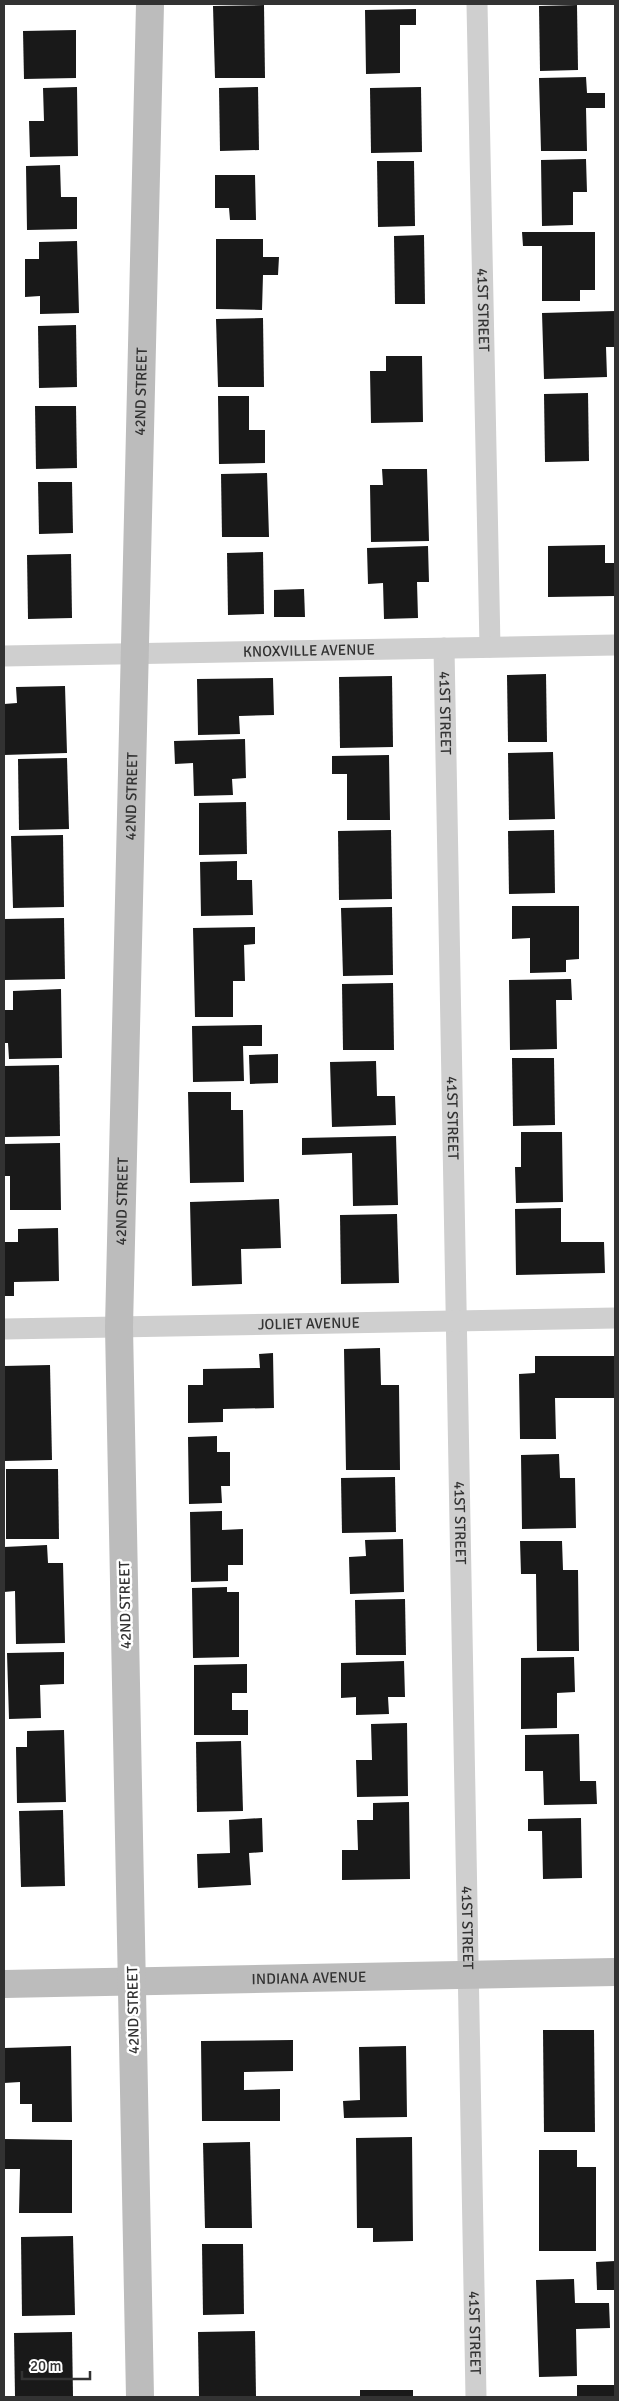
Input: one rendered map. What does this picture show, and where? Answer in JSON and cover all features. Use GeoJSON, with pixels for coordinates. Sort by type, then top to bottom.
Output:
{"type":"FeatureCollection","features":[{"type":"Feature","properties":{"kind":"street","name":"42ND STREET"},"geometry":{"type":"LineString","coordinates":[[140,2397],[119,1327],[150,4]]}},
{"type":"Feature","properties":{"kind":"street","name":"41ST STREET"},"geometry":{"type":"LineString","coordinates":[[477,4],[490,647]]}},
{"type":"Feature","properties":{"kind":"street","name":"KNOXVILLE AVENUE"},"geometry":{"type":"LineString","coordinates":[[4,656],[615,645]]}},
{"type":"Feature","properties":{"kind":"street","name":"41ST STREET"},"geometry":{"type":"LineString","coordinates":[[444,648],[476,2397]]}},
{"type":"Feature","properties":{"kind":"street","name":"JOLIET AVENUE"},"geometry":{"type":"LineString","coordinates":[[4,1329],[615,1318]]}},
{"type":"Feature","properties":{"kind":"street","name":"INDIANA AVENUE"},"geometry":{"type":"LineString","coordinates":[[4,1984],[615,1972]]}},
{"type":"Feature","properties":{"kind":"building"},"geometry":{"type":"Polygon","coordinates":[[[264,5],[265,78],[215,78],[213,6],[264,5]]]}},
{"type":"Feature","properties":{"kind":"building"},"geometry":{"type":"Polygon","coordinates":[[[577,5],[578,70],[540,71],[539,6],[577,5]]]}},
{"type":"Feature","properties":{"kind":"building"},"geometry":{"type":"Polygon","coordinates":[[[416,9],[416,25],[400,25],[400,73],[366,74],[365,10],[416,9]]]}},
{"type":"Feature","properties":{"kind":"building"},"geometry":{"type":"Polygon","coordinates":[[[76,30],[76,78],[24,79],[23,31],[76,30]]]}},
{"type":"Feature","properties":{"kind":"building"},"geometry":{"type":"Polygon","coordinates":[[[586,77],[587,93],[605,93],[605,108],[586,108],[587,151],[541,151],[539,78],[586,77]]]}},
{"type":"Feature","properties":{"kind":"building"},"geometry":{"type":"Polygon","coordinates":[[[77,87],[78,156],[30,157],[29,121],[44,121],[43,88],[77,87]]]}},
{"type":"Feature","properties":{"kind":"building"},"geometry":{"type":"Polygon","coordinates":[[[258,87],[259,150],[220,151],[219,88],[258,87]]]}},
{"type":"Feature","properties":{"kind":"building"},"geometry":{"type":"Polygon","coordinates":[[[421,87],[422,152],[371,153],[370,88],[421,87]]]}},
{"type":"Feature","properties":{"kind":"building"},"geometry":{"type":"Polygon","coordinates":[[[586,159],[587,192],[573,192],[573,225],[542,226],[541,160],[586,159]]]}},
{"type":"Feature","properties":{"kind":"building"},"geometry":{"type":"Polygon","coordinates":[[[377,161],[414,161],[415,226],[378,227],[377,161]]]}},
{"type":"Feature","properties":{"kind":"building"},"geometry":{"type":"Polygon","coordinates":[[[60,165],[61,197],[77,197],[77,229],[27,230],[26,166],[60,165]]]}},
{"type":"Feature","properties":{"kind":"building"},"geometry":{"type":"Polygon","coordinates":[[[215,175],[255,175],[256,220],[230,220],[229,208],[215,208],[215,175]]]}},
{"type":"Feature","properties":{"kind":"building"},"geometry":{"type":"Polygon","coordinates":[[[522,232],[595,232],[595,290],[580,290],[580,301],[542,301],[542,246],[523,246],[522,232]]]}},
{"type":"Feature","properties":{"kind":"building"},"geometry":{"type":"Polygon","coordinates":[[[424,235],[425,304],[395,304],[394,236],[424,235]]]}},
{"type":"Feature","properties":{"kind":"building"},"geometry":{"type":"Polygon","coordinates":[[[216,239],[263,239],[263,257],[279,257],[278,275],[263,275],[262,310],[216,309],[216,239]]]}},
{"type":"Feature","properties":{"kind":"building"},"geometry":{"type":"Polygon","coordinates":[[[77,241],[79,313],[40,314],[40,296],[25,297],[25,259],[39,259],[39,242],[77,241]]]}},
{"type":"Feature","properties":{"kind":"building"},"geometry":{"type":"Polygon","coordinates":[[[615,311],[615,347],[606,347],[607,377],[544,379],[542,313],[615,311]]]}},
{"type":"Feature","properties":{"kind":"building"},"geometry":{"type":"Polygon","coordinates":[[[263,318],[264,387],[218,387],[216,319],[263,318]]]}},
{"type":"Feature","properties":{"kind":"building"},"geometry":{"type":"Polygon","coordinates":[[[76,325],[77,387],[39,388],[38,326],[76,325]]]}},
{"type":"Feature","properties":{"kind":"building"},"geometry":{"type":"Polygon","coordinates":[[[386,356],[422,356],[423,422],[371,423],[370,371],[386,371],[386,356]]]}},
{"type":"Feature","properties":{"kind":"building"},"geometry":{"type":"Polygon","coordinates":[[[588,393],[589,461],[545,462],[544,394],[588,393]]]}},
{"type":"Feature","properties":{"kind":"building"},"geometry":{"type":"Polygon","coordinates":[[[218,396],[249,396],[249,430],[265,430],[265,463],[219,464],[218,396]]]}},
{"type":"Feature","properties":{"kind":"building"},"geometry":{"type":"Polygon","coordinates":[[[35,406],[76,406],[77,468],[36,469],[35,406]]]}},
{"type":"Feature","properties":{"kind":"building"},"geometry":{"type":"Polygon","coordinates":[[[382,469],[427,469],[429,541],[371,542],[370,485],[383,485],[382,469]]]}},
{"type":"Feature","properties":{"kind":"building"},"geometry":{"type":"Polygon","coordinates":[[[267,473],[269,537],[222,537],[221,474],[267,473]]]}},
{"type":"Feature","properties":{"kind":"building"},"geometry":{"type":"Polygon","coordinates":[[[38,482],[72,482],[73,533],[39,534],[38,482]]]}},
{"type":"Feature","properties":{"kind":"building"},"geometry":{"type":"Polygon","coordinates":[[[605,545],[605,563],[615,563],[615,596],[548,597],[548,546],[605,545]]]}},
{"type":"Feature","properties":{"kind":"building"},"geometry":{"type":"Polygon","coordinates":[[[428,546],[429,582],[417,582],[418,618],[384,619],[383,583],[368,584],[367,548],[428,546]]]}},
{"type":"Feature","properties":{"kind":"building"},"geometry":{"type":"Polygon","coordinates":[[[263,552],[264,614],[228,615],[227,553],[263,552]]]}},
{"type":"Feature","properties":{"kind":"building"},"geometry":{"type":"Polygon","coordinates":[[[71,554],[72,618],[28,619],[27,555],[71,554]]]}},
{"type":"Feature","properties":{"kind":"building"},"geometry":{"type":"Polygon","coordinates":[[[304,589],[305,617],[274,617],[274,590],[304,589]]]}},
{"type":"Feature","properties":{"kind":"building"},"geometry":{"type":"Polygon","coordinates":[[[546,674],[547,742],[508,742],[507,675],[546,674]]]}},
{"type":"Feature","properties":{"kind":"building"},"geometry":{"type":"Polygon","coordinates":[[[392,676],[393,747],[340,748],[339,677],[392,676]]]}},
{"type":"Feature","properties":{"kind":"building"},"geometry":{"type":"Polygon","coordinates":[[[273,678],[274,715],[239,716],[240,734],[198,735],[197,679],[273,678]]]}},
{"type":"Feature","properties":{"kind":"building"},"geometry":{"type":"Polygon","coordinates":[[[65,686],[67,753],[4,755],[4,704],[17,703],[16,687],[65,686]]]}},
{"type":"Feature","properties":{"kind":"building"},"geometry":{"type":"Polygon","coordinates":[[[245,739],[246,778],[232,779],[233,795],[194,796],[193,763],[175,764],[174,741],[245,739]]]}},
{"type":"Feature","properties":{"kind":"building"},"geometry":{"type":"Polygon","coordinates":[[[553,752],[555,819],[509,820],[508,753],[553,752]]]}},
{"type":"Feature","properties":{"kind":"building"},"geometry":{"type":"Polygon","coordinates":[[[389,755],[390,820],[347,820],[347,774],[332,774],[332,756],[389,755]]]}},
{"type":"Feature","properties":{"kind":"building"},"geometry":{"type":"Polygon","coordinates":[[[67,758],[69,829],[19,830],[18,759],[67,758]]]}},
{"type":"Feature","properties":{"kind":"building"},"geometry":{"type":"Polygon","coordinates":[[[246,802],[247,854],[199,855],[199,803],[246,802]]]}},
{"type":"Feature","properties":{"kind":"building"},"geometry":{"type":"Polygon","coordinates":[[[391,830],[392,899],[339,900],[338,831],[391,830]]]}},
{"type":"Feature","properties":{"kind":"building"},"geometry":{"type":"Polygon","coordinates":[[[554,830],[555,893],[509,894],[508,831],[554,830]]]}},
{"type":"Feature","properties":{"kind":"building"},"geometry":{"type":"Polygon","coordinates":[[[63,835],[64,907],[13,908],[11,836],[63,835]]]}},
{"type":"Feature","properties":{"kind":"building"},"geometry":{"type":"Polygon","coordinates":[[[237,861],[237,880],[252,880],[253,915],[201,916],[200,862],[237,861]]]}},
{"type":"Feature","properties":{"kind":"building"},"geometry":{"type":"Polygon","coordinates":[[[512,906],[579,906],[579,959],[566,960],[566,972],[530,973],[530,938],[512,939],[512,906]]]}},
{"type":"Feature","properties":{"kind":"building"},"geometry":{"type":"Polygon","coordinates":[[[392,907],[393,975],[343,976],[341,908],[392,907]]]}},
{"type":"Feature","properties":{"kind":"building"},"geometry":{"type":"Polygon","coordinates":[[[64,918],[65,979],[4,980],[4,919],[64,918]]]}},
{"type":"Feature","properties":{"kind":"building"},"geometry":{"type":"Polygon","coordinates":[[[255,927],[255,944],[244,945],[245,981],[233,981],[233,1017],[195,1017],[193,928],[255,927]]]}},
{"type":"Feature","properties":{"kind":"building"},"geometry":{"type":"Polygon","coordinates":[[[571,979],[572,1000],[556,1000],[557,1049],[510,1050],[509,980],[571,979]]]}},
{"type":"Feature","properties":{"kind":"building"},"geometry":{"type":"Polygon","coordinates":[[[393,983],[394,1050],[343,1050],[342,984],[393,983]]]}},
{"type":"Feature","properties":{"kind":"building"},"geometry":{"type":"Polygon","coordinates":[[[61,989],[62,1058],[9,1059],[8,1043],[4,1043],[4,1010],[13,1010],[13,991],[61,989]]]}},
{"type":"Feature","properties":{"kind":"building"},"geometry":{"type":"Polygon","coordinates":[[[262,1025],[262,1046],[243,1046],[244,1081],[193,1082],[192,1026],[262,1025]]]}},
{"type":"Feature","properties":{"kind":"building"},"geometry":{"type":"Polygon","coordinates":[[[278,1054],[278,1083],[250,1084],[249,1055],[278,1054]]]}},
{"type":"Feature","properties":{"kind":"building"},"geometry":{"type":"Polygon","coordinates":[[[512,1058],[554,1058],[555,1125],[513,1126],[512,1058]]]}},
{"type":"Feature","properties":{"kind":"building"},"geometry":{"type":"Polygon","coordinates":[[[376,1061],[377,1096],[395,1096],[396,1125],[332,1127],[330,1062],[376,1061]]]}},
{"type":"Feature","properties":{"kind":"building"},"geometry":{"type":"Polygon","coordinates":[[[59,1065],[60,1136],[4,1137],[4,1066],[59,1065]]]}},
{"type":"Feature","properties":{"kind":"building"},"geometry":{"type":"Polygon","coordinates":[[[188,1092],[231,1092],[231,1110],[243,1110],[244,1182],[190,1183],[188,1092]]]}},
{"type":"Feature","properties":{"kind":"building"},"geometry":{"type":"Polygon","coordinates":[[[521,1132],[562,1132],[563,1202],[516,1203],[515,1167],[521,1167],[521,1132]]]}},
{"type":"Feature","properties":{"kind":"building"},"geometry":{"type":"Polygon","coordinates":[[[396,1136],[398,1205],[353,1206],[352,1153],[302,1155],[302,1138],[396,1136]]]}},
{"type":"Feature","properties":{"kind":"building"},"geometry":{"type":"Polygon","coordinates":[[[60,1143],[61,1210],[10,1210],[10,1176],[4,1176],[4,1144],[60,1143]]]}},
{"type":"Feature","properties":{"kind":"building"},"geometry":{"type":"Polygon","coordinates":[[[279,1199],[281,1248],[241,1249],[242,1284],[192,1286],[190,1202],[279,1199]]]}},
{"type":"Feature","properties":{"kind":"building"},"geometry":{"type":"Polygon","coordinates":[[[561,1208],[561,1242],[604,1242],[605,1273],[516,1275],[515,1209],[561,1208]]]}},
{"type":"Feature","properties":{"kind":"building"},"geometry":{"type":"Polygon","coordinates":[[[397,1214],[399,1283],[341,1284],[340,1215],[397,1214]]]}},
{"type":"Feature","properties":{"kind":"building"},"geometry":{"type":"Polygon","coordinates":[[[58,1228],[59,1281],[14,1282],[14,1296],[4,1296],[4,1242],[18,1242],[18,1229],[58,1228]]]}},
{"type":"Feature","properties":{"kind":"building"},"geometry":{"type":"Polygon","coordinates":[[[380,1348],[381,1385],[399,1385],[400,1470],[346,1470],[344,1349],[380,1348]]]}},
{"type":"Feature","properties":{"kind":"building"},"geometry":{"type":"Polygon","coordinates":[[[273,1353],[274,1408],[223,1409],[223,1422],[188,1423],[188,1385],[203,1385],[203,1369],[260,1368],[259,1354],[273,1353]]]}},
{"type":"Feature","properties":{"kind":"building"},"geometry":{"type":"Polygon","coordinates":[[[535,1356],[615,1356],[615,1398],[555,1398],[556,1439],[520,1439],[519,1374],[535,1373],[535,1356]]]}},
{"type":"Feature","properties":{"kind":"building"},"geometry":{"type":"Polygon","coordinates":[[[50,1365],[52,1460],[4,1461],[4,1366],[50,1365]]]}},
{"type":"Feature","properties":{"kind":"building"},"geometry":{"type":"Polygon","coordinates":[[[217,1436],[217,1452],[230,1452],[230,1486],[221,1486],[222,1503],[189,1504],[188,1437],[217,1436]]]}},
{"type":"Feature","properties":{"kind":"building"},"geometry":{"type":"Polygon","coordinates":[[[559,1454],[560,1478],[575,1478],[576,1528],[522,1529],[521,1455],[559,1454]]]}},
{"type":"Feature","properties":{"kind":"building"},"geometry":{"type":"Polygon","coordinates":[[[6,1469],[58,1469],[59,1539],[6,1539],[6,1469]]]}},
{"type":"Feature","properties":{"kind":"building"},"geometry":{"type":"Polygon","coordinates":[[[395,1477],[396,1532],[342,1533],[341,1478],[395,1477]]]}},
{"type":"Feature","properties":{"kind":"building"},"geometry":{"type":"Polygon","coordinates":[[[222,1511],[222,1530],[243,1529],[243,1565],[228,1565],[228,1581],[191,1582],[190,1512],[222,1511]]]}},
{"type":"Feature","properties":{"kind":"building"},"geometry":{"type":"Polygon","coordinates":[[[403,1539],[404,1592],[350,1594],[349,1557],[366,1556],[365,1540],[403,1539]]]}},
{"type":"Feature","properties":{"kind":"building"},"geometry":{"type":"Polygon","coordinates":[[[520,1541],[562,1541],[563,1570],[578,1570],[579,1651],[537,1651],[536,1574],[521,1574],[520,1541]]]}},
{"type":"Feature","properties":{"kind":"building"},"geometry":{"type":"Polygon","coordinates":[[[47,1545],[48,1563],[63,1563],[65,1643],[16,1644],[15,1591],[4,1592],[4,1547],[47,1545]]]}},
{"type":"Feature","properties":{"kind":"building"},"geometry":{"type":"Polygon","coordinates":[[[227,1587],[227,1592],[239,1592],[239,1657],[193,1658],[192,1588],[227,1587]]]}},
{"type":"Feature","properties":{"kind":"building"},"geometry":{"type":"Polygon","coordinates":[[[405,1599],[406,1655],[356,1655],[355,1600],[405,1599]]]}},
{"type":"Feature","properties":{"kind":"building"},"geometry":{"type":"Polygon","coordinates":[[[64,1652],[64,1684],[40,1685],[41,1718],[9,1719],[7,1653],[64,1652]]]}},
{"type":"Feature","properties":{"kind":"building"},"geometry":{"type":"Polygon","coordinates":[[[574,1657],[575,1692],[557,1693],[557,1728],[521,1729],[521,1658],[574,1657]]]}},
{"type":"Feature","properties":{"kind":"building"},"geometry":{"type":"Polygon","coordinates":[[[404,1661],[405,1697],[388,1697],[389,1714],[356,1715],[356,1697],[341,1698],[341,1663],[404,1661]]]}},
{"type":"Feature","properties":{"kind":"building"},"geometry":{"type":"Polygon","coordinates":[[[247,1664],[247,1693],[232,1693],[232,1710],[248,1710],[248,1735],[194,1735],[194,1665],[247,1664]]]}},
{"type":"Feature","properties":{"kind":"building"},"geometry":{"type":"Polygon","coordinates":[[[407,1723],[408,1796],[357,1797],[356,1760],[372,1760],[371,1724],[407,1723]]]}},
{"type":"Feature","properties":{"kind":"building"},"geometry":{"type":"Polygon","coordinates":[[[64,1730],[66,1802],[17,1803],[16,1747],[27,1747],[27,1731],[64,1730]]]}},
{"type":"Feature","properties":{"kind":"building"},"geometry":{"type":"Polygon","coordinates":[[[579,1734],[580,1781],[596,1781],[597,1804],[544,1805],[543,1771],[525,1771],[525,1735],[579,1734]]]}},
{"type":"Feature","properties":{"kind":"building"},"geometry":{"type":"Polygon","coordinates":[[[241,1741],[243,1811],[197,1812],[196,1742],[241,1741]]]}},
{"type":"Feature","properties":{"kind":"building"},"geometry":{"type":"Polygon","coordinates":[[[409,1802],[410,1879],[342,1880],[342,1850],[358,1850],[357,1820],[373,1820],[373,1803],[409,1802]]]}},
{"type":"Feature","properties":{"kind":"building"},"geometry":{"type":"Polygon","coordinates":[[[63,1810],[65,1886],[21,1887],[19,1811],[63,1810]]]}},
{"type":"Feature","properties":{"kind":"building"},"geometry":{"type":"Polygon","coordinates":[[[262,1818],[263,1852],[249,1853],[251,1885],[198,1888],[197,1854],[230,1853],[229,1820],[262,1818]]]}},
{"type":"Feature","properties":{"kind":"building"},"geometry":{"type":"Polygon","coordinates":[[[581,1818],[582,1878],[543,1879],[542,1831],[528,1831],[528,1819],[581,1818]]]}},
{"type":"Feature","properties":{"kind":"building"},"geometry":{"type":"Polygon","coordinates":[[[543,2030],[594,2030],[595,2132],[544,2132],[543,2030]]]}},
{"type":"Feature","properties":{"kind":"building"},"geometry":{"type":"Polygon","coordinates":[[[293,2040],[293,2071],[244,2072],[244,2090],[280,2089],[280,2121],[202,2121],[201,2041],[293,2040]]]}},
{"type":"Feature","properties":{"kind":"building"},"geometry":{"type":"Polygon","coordinates":[[[71,2046],[72,2122],[32,2122],[32,2104],[20,2104],[20,2082],[4,2083],[4,2048],[71,2046]]]}},
{"type":"Feature","properties":{"kind":"building"},"geometry":{"type":"Polygon","coordinates":[[[406,2046],[407,2117],[344,2118],[343,2101],[360,2100],[359,2047],[406,2046]]]}},
{"type":"Feature","properties":{"kind":"building"},"geometry":{"type":"Polygon","coordinates":[[[412,2137],[413,2241],[373,2242],[373,2228],[357,2228],[356,2138],[412,2137]]]}},
{"type":"Feature","properties":{"kind":"building"},"geometry":{"type":"Polygon","coordinates":[[[4,2139],[72,2140],[72,2213],[19,2213],[20,2169],[4,2169],[4,2139]]]}},
{"type":"Feature","properties":{"kind":"building"},"geometry":{"type":"Polygon","coordinates":[[[250,2142],[252,2228],[205,2228],[203,2143],[250,2142]]]}},
{"type":"Feature","properties":{"kind":"building"},"geometry":{"type":"Polygon","coordinates":[[[539,2150],[577,2150],[577,2167],[596,2167],[596,2251],[539,2251],[539,2150]]]}},
{"type":"Feature","properties":{"kind":"building"},"geometry":{"type":"Polygon","coordinates":[[[73,2236],[75,2315],[22,2316],[21,2237],[73,2236]]]}},
{"type":"Feature","properties":{"kind":"building"},"geometry":{"type":"Polygon","coordinates":[[[202,2244],[243,2244],[244,2314],[203,2315],[202,2244]]]}},
{"type":"Feature","properties":{"kind":"building"},"geometry":{"type":"Polygon","coordinates":[[[615,2261],[615,2290],[597,2290],[596,2262],[615,2261]]]}},
{"type":"Feature","properties":{"kind":"building"},"geometry":{"type":"Polygon","coordinates":[[[574,2279],[575,2303],[609,2303],[610,2328],[576,2329],[577,2376],[539,2377],[536,2280],[574,2279]]]}},
{"type":"Feature","properties":{"kind":"building"},"geometry":{"type":"Polygon","coordinates":[[[255,2331],[256,2397],[199,2397],[198,2332],[255,2331]]]}},
{"type":"Feature","properties":{"kind":"building"},"geometry":{"type":"Polygon","coordinates":[[[72,2332],[73,2397],[15,2397],[14,2333],[72,2332]]]}},
{"type":"Feature","properties":{"kind":"building"},"geometry":{"type":"Polygon","coordinates":[[[577,2385],[615,2385],[615,2397],[577,2397],[577,2385]]]}},
{"type":"Feature","properties":{"kind":"building"},"geometry":{"type":"Polygon","coordinates":[[[360,2390],[413,2390],[413,2397],[360,2397],[360,2390]]]}}]}
